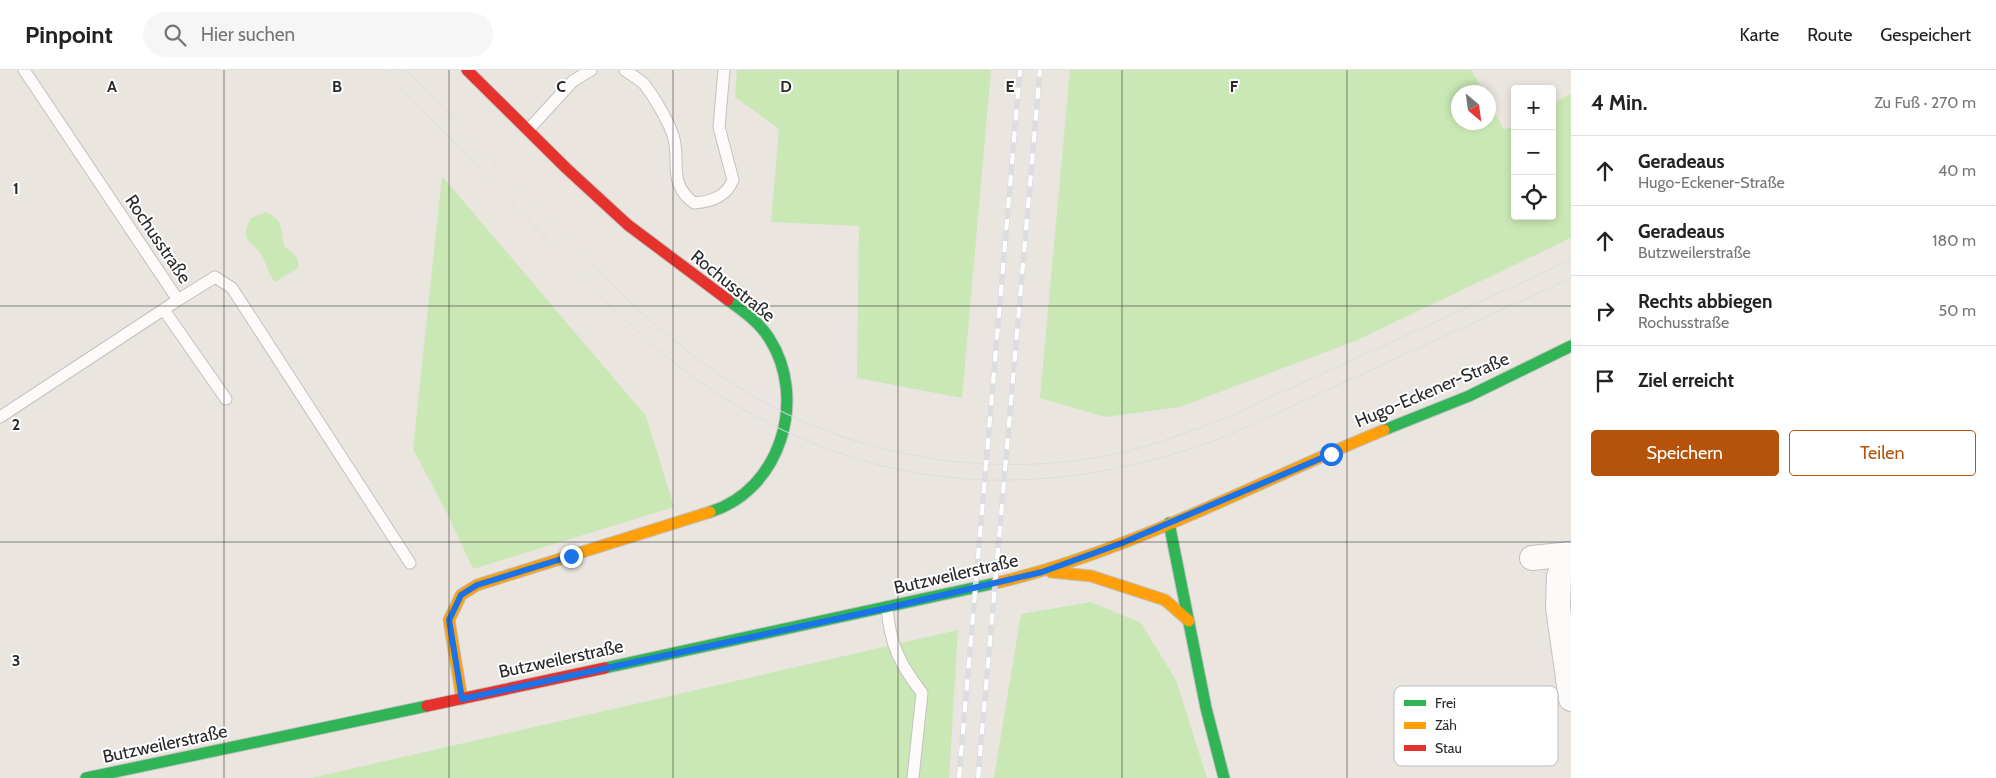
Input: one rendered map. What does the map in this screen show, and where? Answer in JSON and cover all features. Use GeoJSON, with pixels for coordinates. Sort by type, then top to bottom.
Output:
{"type":"FeatureCollection","features":[{"type":"Feature","properties":{"kind":"main road","name":"Rochusstraße"},"geometry":{"type":"LineString","coordinates":[[462,699],[449,620],[461,595],[477,585],[719,509],[740,496],[766,471],[776,455],[787,416],[787,381],[769,338],[751,318],[636,232],[582,185],[467,70]]}},
{"type":"Feature","properties":{"kind":"main road","name":"Hugo-Eckener-Straße"},"geometry":{"type":"LineString","coordinates":[[1169,523],[1360,440],[1469,396],[1571,346]]}},
{"type":"Feature","properties":{"kind":"main road","name":"Butzweilerstraße"},"geometry":{"type":"LineString","coordinates":[[86,778],[887,608],[1042,572],[1122,543],[1169,523]]}},
{"type":"Feature","properties":{"kind":"main road"},"geometry":{"type":"LineString","coordinates":[[1169,523],[1206,708],[1224,778]]}},
{"type":"Feature","properties":{"kind":"main road","name":"Butzweilerstraße"},"geometry":{"type":"LineString","coordinates":[[1042,572],[1091,576],[1157,597],[1165,600],[1189,621]]}},
{"type":"Feature","properties":{"kind":"street"},"geometry":{"type":"LineString","coordinates":[[1532,558],[1570,554]]}},
{"type":"Feature","properties":{"kind":"street"},"geometry":{"type":"LineString","coordinates":[[1570,554],[1559,576],[1558,608],[1571,699]]}},
{"type":"Feature","properties":{"kind":"lane","name":"Rochusstraße"},"geometry":{"type":"LineString","coordinates":[[0,417],[178,300],[24,70]]}},
{"type":"Feature","properties":{"kind":"lane"},"geometry":{"type":"LineString","coordinates":[[528,131],[573,81],[591,70]]}},
{"type":"Feature","properties":{"kind":"lane"},"geometry":{"type":"LineString","coordinates":[[625,70],[644,84],[664,116],[674,138],[678,183],[684,196],[694,203],[716,200],[730,187],[733,180],[719,127],[724,70]]}},
{"type":"Feature","properties":{"kind":"lane"},"geometry":{"type":"LineString","coordinates":[[178,300],[215,277],[232,288],[410,563]]}},
{"type":"Feature","properties":{"kind":"lane"},"geometry":{"type":"LineString","coordinates":[[164,310],[226,399]]}},
{"type":"Feature","properties":{"kind":"lane"},"geometry":{"type":"LineString","coordinates":[[887,608],[889,635],[901,666],[922,693],[913,778]]}},
{"type":"Feature","properties":{"kind":"green space"},"geometry":{"type":"Polygon","coordinates":[[[737,70],[991,70],[962,398],[857,378],[859,226],[771,222],[779,129],[735,97],[737,70]]]}},
{"type":"Feature","properties":{"kind":"green space"},"geometry":{"type":"Polygon","coordinates":[[[1070,70],[1471,70],[1480,85],[1451,85],[1451,130],[1496,130],[1496,115],[1504,130],[1511,127],[1511,220],[1556,220],[1556,102],[1571,94],[1571,238],[1355,341],[1180,407],[1105,417],[1040,398],[1070,70]]]}},
{"type":"Feature","properties":{"kind":"green space"},"geometry":{"type":"Polygon","coordinates":[[[442,176],[646,416],[674,507],[473,569],[448,515],[413,449],[442,176]]]}},
{"type":"Feature","properties":{"kind":"green space"},"geometry":{"type":"Polygon","coordinates":[[[266,212],[277,219],[281,227],[285,247],[291,251],[298,261],[298,268],[275,282],[262,256],[246,236],[251,218],[266,212]]]}},
{"type":"Feature","properties":{"kind":"green space"},"geometry":{"type":"Polygon","coordinates":[[[1091,602],[1141,623],[1176,680],[1207,778],[994,778],[1021,614],[1091,602]]]}},
{"type":"Feature","properties":{"kind":"green space"},"geometry":{"type":"Polygon","coordinates":[[[958,630],[949,778],[311,778],[958,630]]]}},
{"type":"Feature","properties":{"kind":"tram line"},"geometry":{"type":"LineString","coordinates":[[384,70],[602,297],[671,360],[689,374],[752,414],[817,445],[883,466],[949,477],[1017,480],[1086,474],[1156,459],[1227,436],[1571,278]]}},
{"type":"Feature","properties":{"kind":"tram line"},"geometry":{"type":"LineString","coordinates":[[406,70],[627,299],[684,348],[724,378],[789,415],[829,432],[870,445],[912,455],[956,462],[1043,464],[1086,459],[1140,448],[1221,420],[1571,260]]}},
{"type":"Feature","properties":{"kind":"railway"},"geometry":{"type":"LineString","coordinates":[[959,778],[1020,70]]}},
{"type":"Feature","properties":{"kind":"railway"},"geometry":{"type":"LineString","coordinates":[[978,778],[1040,70]]}},
{"type":"Feature","properties":{"kind":"traffic: fast"},"geometry":{"type":"LineString","coordinates":[[710,512],[735,501],[755,484],[770,463],[781,439],[786,414],[786,387],[781,362],[769,338],[756,322],[728,300]]}},
{"type":"Feature","properties":{"kind":"traffic: fast"},"geometry":{"type":"LineString","coordinates":[[1384,430],[1469,396],[1571,346]]}},
{"type":"Feature","properties":{"kind":"traffic: fast"},"geometry":{"type":"LineString","coordinates":[[1169,523],[1206,708],[1224,778]]}},
{"type":"Feature","properties":{"kind":"traffic: fast"},"geometry":{"type":"LineString","coordinates":[[605,668],[996,583]]}},
{"type":"Feature","properties":{"kind":"traffic: fast"},"geometry":{"type":"LineString","coordinates":[[86,778],[427,706]]}},
{"type":"Feature","properties":{"kind":"traffic: slow"},"geometry":{"type":"LineString","coordinates":[[996,583],[1046,570],[1144,535],[1384,430]]}},
{"type":"Feature","properties":{"kind":"traffic: slow"},"geometry":{"type":"LineString","coordinates":[[462,699],[449,620],[461,595],[477,585],[710,512]]}},
{"type":"Feature","properties":{"kind":"traffic: slow"},"geometry":{"type":"LineString","coordinates":[[1051,572],[1091,576],[1165,600],[1189,621]]}},
{"type":"Feature","properties":{"kind":"traffic: jam"},"geometry":{"type":"LineString","coordinates":[[467,70],[566,168],[628,225],[728,300]]}},
{"type":"Feature","properties":{"kind":"traffic: jam"},"geometry":{"type":"LineString","coordinates":[[427,706],[605,668]]}},
{"type":"Feature","properties":{"kind":"route"},"geometry":{"type":"LineString","coordinates":[[571,556],[477,585],[461,595],[449,620],[462,699],[887,608],[1042,572],[1122,543],[1331,454]]}}]}
